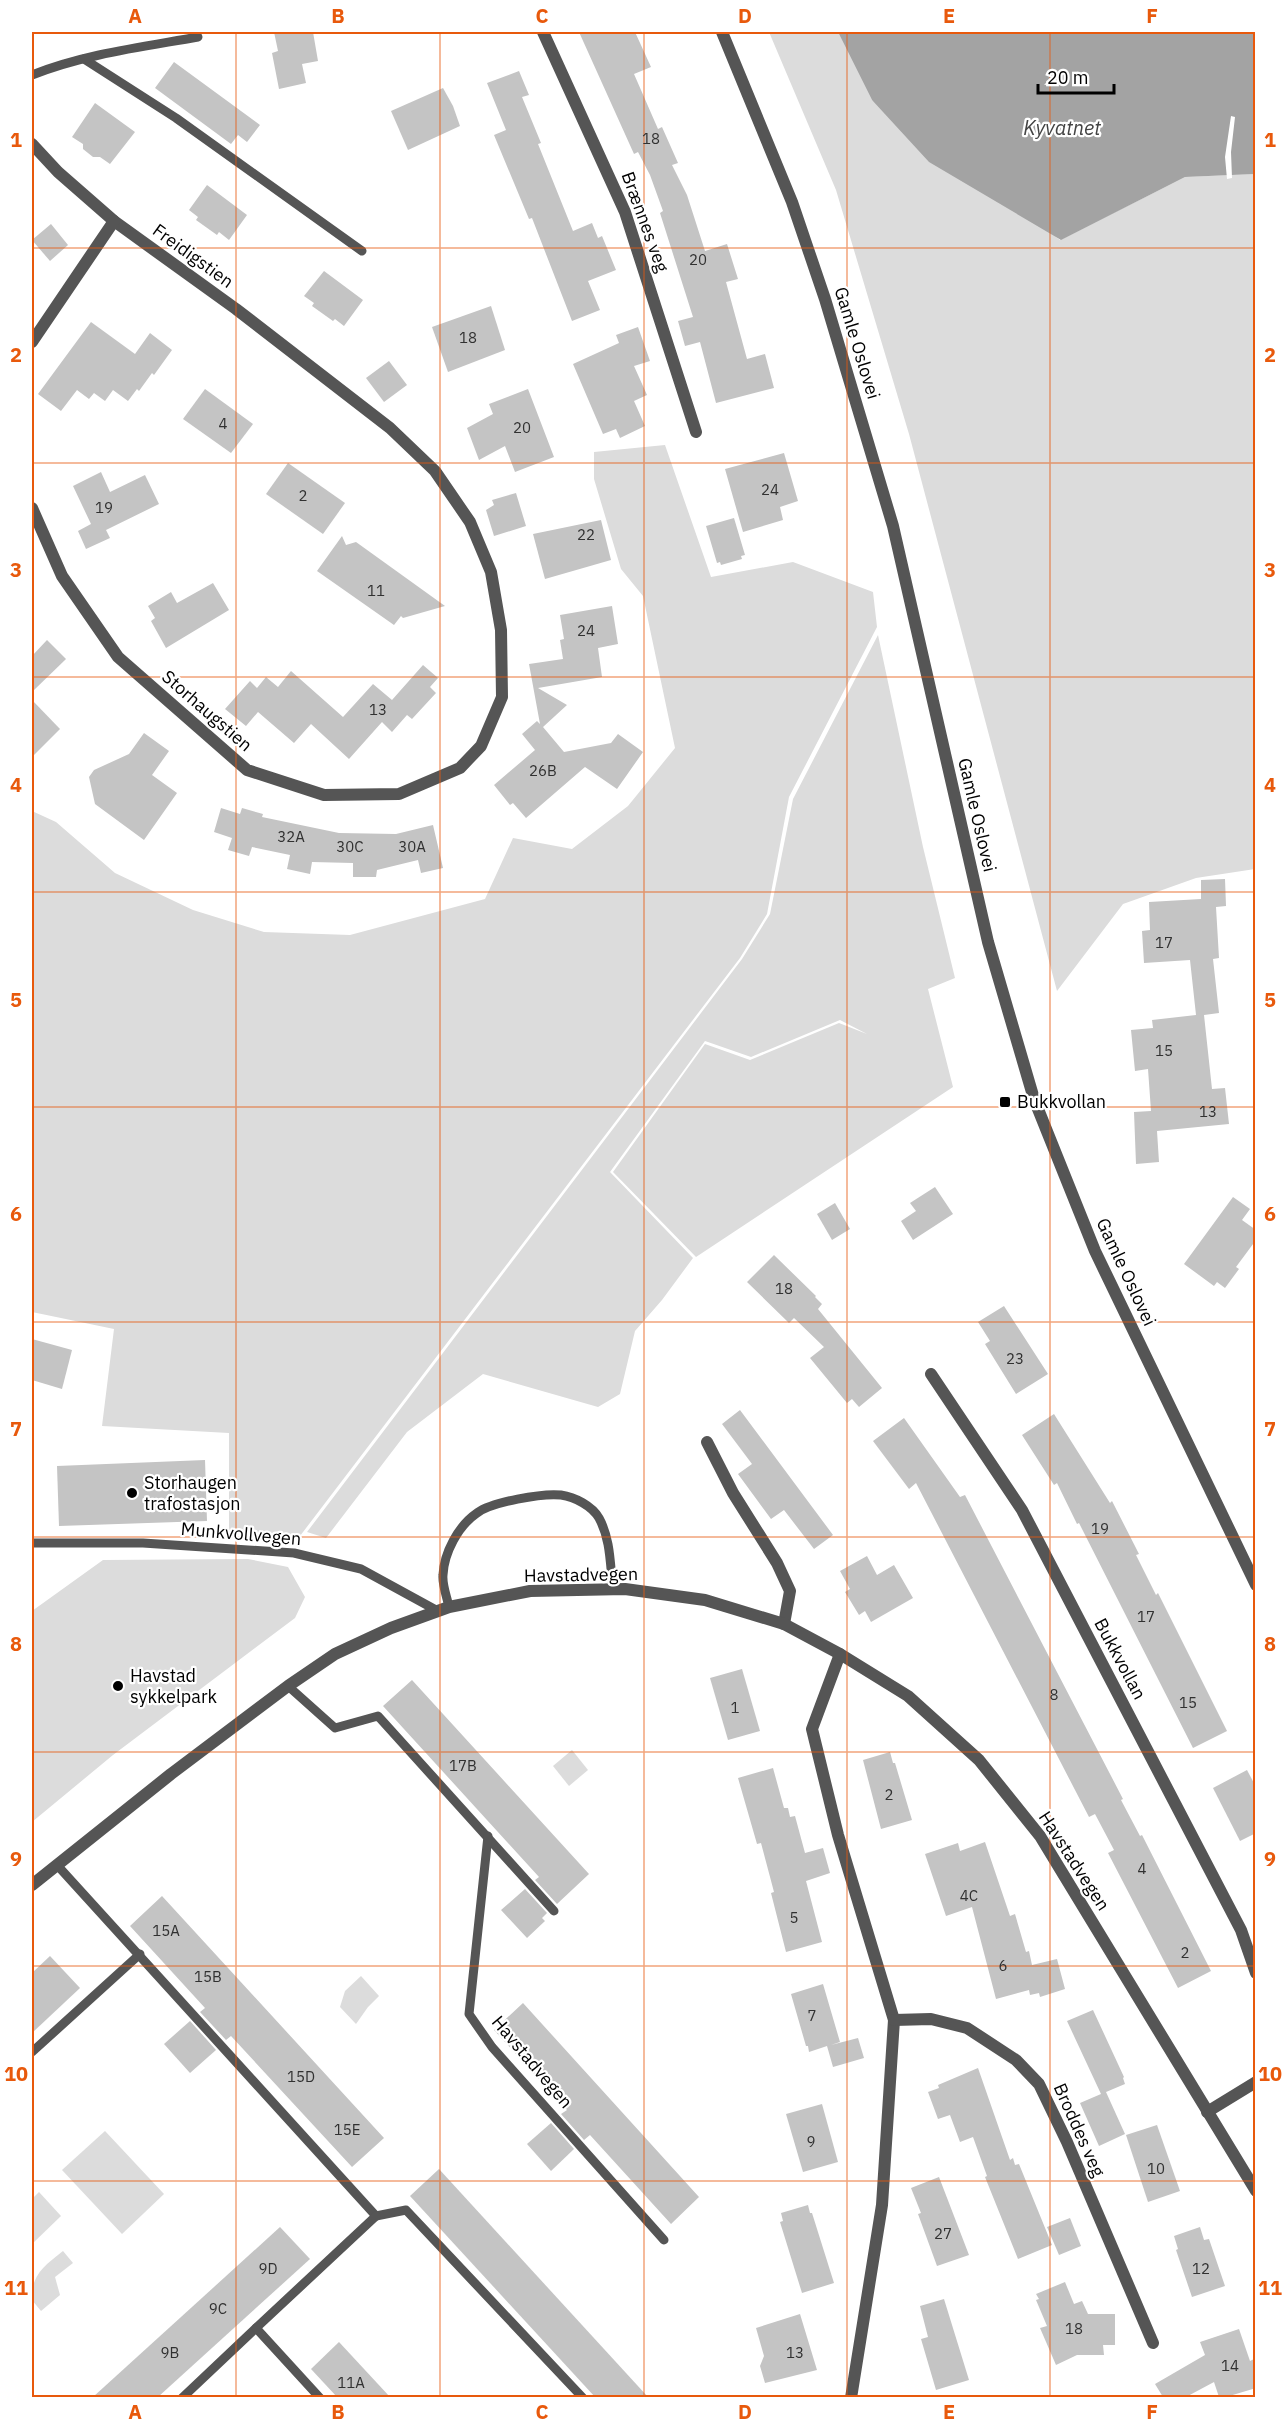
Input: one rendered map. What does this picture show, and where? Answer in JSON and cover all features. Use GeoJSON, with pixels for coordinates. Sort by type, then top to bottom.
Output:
{"type":"FeatureCollection","features":[{"type":"Feature","properties":{"kind":"street","name":"Brænnes veg"},"geometry":{"type":"LineString","coordinates":[[543,32],[625,212],[696,432]]}},
{"type":"Feature","properties":{"kind":"street","name":"Gamle Oslovei"},"geometry":{"type":"LineString","coordinates":[[722,32],[792,202],[825,299],[890,514],[988,942],[1034,1099],[1095,1251],[1256,1585]]}},
{"type":"Feature","properties":{"kind":"street","name":"Freidigstien"},"geometry":{"type":"LineString","coordinates":[[32,144],[58,172],[114,221],[236,309],[339,390]]}},
{"type":"Feature","properties":{"kind":"street"},"geometry":{"type":"LineString","coordinates":[[32,342],[114,221]]}},
{"type":"Feature","properties":{"kind":"street","name":"Storhaugstien"},"geometry":{"type":"LineString","coordinates":[[32,508],[62,576],[118,657],[247,770],[324,795],[399,794],[460,768],[482,746],[502,697],[501,630],[491,572],[470,522],[435,471],[390,428],[339,390]]}},
{"type":"Feature","properties":{"kind":"street","name":"Bukkvollan"},"geometry":{"type":"LineString","coordinates":[[931,1374],[1022,1510],[1241,1930],[1256,1973]]}},
{"type":"Feature","properties":{"kind":"street"},"geometry":{"type":"LineString","coordinates":[[707,1442],[732,1493],[777,1563],[790,1591],[784,1624]]}},
{"type":"Feature","properties":{"kind":"street","name":"Havstadvegen"},"geometry":{"type":"LineString","coordinates":[[32,1885],[171,1774],[288,1686],[335,1654],[391,1628],[436,1610],[530,1591],[613,1589],[705,1600],[784,1624],[840,1654],[908,1696],[979,1760],[1040,1836],[1256,2191]]}},
{"type":"Feature","properties":{"kind":"street"},"geometry":{"type":"LineString","coordinates":[[840,1654],[812,1729],[838,1835],[894,2020],[882,2205],[851,2397]]}},
{"type":"Feature","properties":{"kind":"street","name":"Broddes veg"},"geometry":{"type":"LineString","coordinates":[[894,2020],[932,2019],[967,2028],[1016,2060],[1039,2084],[1067,2142],[1153,2343]]}},
{"type":"Feature","properties":{"kind":"street"},"geometry":{"type":"LineString","coordinates":[[1207,2112],[1256,2082]]}},
{"type":"Feature","properties":{"kind":"lane"},"geometry":{"type":"LineString","coordinates":[[32,75],[55,66],[84,59],[198,37]]}},
{"type":"Feature","properties":{"kind":"lane"},"geometry":{"type":"LineString","coordinates":[[84,59],[176,118],[362,251]]}},
{"type":"Feature","properties":{"kind":"lane"},"geometry":{"type":"LineString","coordinates":[[449,1607],[443,1576],[448,1552],[459,1531],[476,1513],[493,1504],[521,1499],[561,1495],[583,1502],[598,1516],[608,1540],[613,1589]]}},
{"type":"Feature","properties":{"kind":"lane","name":"Munkvollvegen"},"geometry":{"type":"LineString","coordinates":[[32,1543],[143,1543],[294,1553],[361,1569],[436,1610]]}},
{"type":"Feature","properties":{"kind":"lane"},"geometry":{"type":"LineString","coordinates":[[288,1686],[335,1728],[378,1716],[554,1911]]}},
{"type":"Feature","properties":{"kind":"lane","name":"Havstadvegen"},"geometry":{"type":"LineString","coordinates":[[488,1836],[469,2014],[492,2047],[664,2240]]}},
{"type":"Feature","properties":{"kind":"lane"},"geometry":{"type":"LineString","coordinates":[[57,1865],[376,2216]]}},
{"type":"Feature","properties":{"kind":"lane"},"geometry":{"type":"LineString","coordinates":[[32,2052],[140,1954]]}},
{"type":"Feature","properties":{"kind":"lane"},"geometry":{"type":"LineString","coordinates":[[182,2397],[376,2216],[406,2210],[583,2397]]}},
{"type":"Feature","properties":{"kind":"lane"},"geometry":{"type":"LineString","coordinates":[[256,2328],[320,2397]]}},
{"type":"Feature","properties":{"kind":"shaded area"},"geometry":{"type":"Polygon","coordinates":[[[769,32],[838,32],[872,100],[1060,240],[1185,177],[1255,174],[1255,869],[1196,878],[1123,904],[1057,991],[909,434],[836,190],[769,32]]]}},
{"type":"Feature","properties":{"kind":"shaded area"},"geometry":{"type":"Polygon","coordinates":[[[665,445],[711,577],[793,562],[873,592],[877,627],[789,797],[767,914],[740,958],[300,1536],[229,1533],[229,1433],[102,1426],[114,1329],[32,1312],[32,811],[56,822],[115,873],[193,910],[264,932],[350,935],[485,899],[513,838],[572,849],[628,806],[675,748],[643,596],[621,569],[594,479],[594,452],[665,445]]]}},
{"type":"Feature","properties":{"kind":"shaded area"},"geometry":{"type":"Polygon","coordinates":[[[878,635],[923,847],[955,978],[928,989],[953,1087],[696,1257],[613,1172],[705,1044],[750,1060],[839,1023],[867,1034],[840,1020],[751,1057],[705,1041],[610,1172],[693,1258],[662,1300],[635,1331],[620,1394],[598,1407],[483,1374],[407,1432],[326,1538],[307,1532],[742,959],[770,914],[793,799],[878,635]]]}},
{"type":"Feature","properties":{"kind":"shaded area","name":"Havstad sykkelpark"},"geometry":{"type":"Polygon","coordinates":[[[248,1559],[288,1567],[305,1597],[295,1618],[113,1755],[32,1822],[32,1611],[103,1560],[248,1559]]]}},
{"type":"Feature","properties":{"kind":"shaded area"},"geometry":{"type":"Polygon","coordinates":[[[572,1750],[588,1770],[569,1786],[553,1766],[572,1750]]]}},
{"type":"Feature","properties":{"kind":"shaded area"},"geometry":{"type":"Polygon","coordinates":[[[361,1976],[379,1996],[356,2024],[340,2007],[345,1991],[361,1976]]]}},
{"type":"Feature","properties":{"kind":"shaded area"},"geometry":{"type":"Polygon","coordinates":[[[105,2131],[164,2194],[122,2234],[62,2170],[105,2131]]]}},
{"type":"Feature","properties":{"kind":"shaded area"},"geometry":{"type":"Polygon","coordinates":[[[39,2192],[61,2216],[32,2244],[32,2199],[39,2192]]]}},
{"type":"Feature","properties":{"kind":"shaded area"},"geometry":{"type":"Polygon","coordinates":[[[63,2251],[73,2263],[55,2277],[60,2295],[41,2311],[32,2300],[36,2277],[63,2251]]]}},
{"type":"Feature","properties":{"kind":"water","name":"Kyvatnet"},"geometry":{"type":"Polygon","coordinates":[[[838,32],[1255,32],[1255,174],[1185,177],[1061,240],[929,162],[872,100],[838,32]]]}},
{"type":"Feature","properties":{"kind":"pier"},"geometry":{"type":"Polygon","coordinates":[[[1231,116],[1235,117],[1231,152],[1232,178],[1227,179],[1225,157],[1231,116]]]}},
{"type":"Feature","properties":{"kind":"building"},"geometry":{"type":"Polygon","coordinates":[[[274,32],[313,32],[318,61],[302,64],[306,83],[279,89],[272,53],[278,51],[274,32]]]}},
{"type":"Feature","properties":{"kind":"building"},"geometry":{"type":"Polygon","coordinates":[[[579,32],[635,32],[651,67],[634,74],[658,129],[662,127],[678,163],[672,165],[687,195],[705,251],[727,244],[738,279],[726,282],[747,359],[765,354],[774,388],[716,403],[700,342],[685,346],[678,321],[693,317],[660,213],[663,211],[650,175],[638,152],[634,154],[579,32]]]}},
{"type":"Feature","properties":{"kind":"building"},"geometry":{"type":"Polygon","coordinates":[[[174,62],[260,125],[247,142],[238,135],[231,144],[155,88],[174,62]]]}},
{"type":"Feature","properties":{"kind":"building"},"geometry":{"type":"Polygon","coordinates":[[[519,71],[529,95],[522,97],[573,231],[592,223],[598,238],[602,236],[616,270],[588,281],[600,310],[572,321],[532,218],[529,219],[494,135],[506,130],[487,83],[519,71]]]}},
{"type":"Feature","properties":{"kind":"building"},"geometry":{"type":"Polygon","coordinates":[[[443,88],[460,126],[408,150],[391,111],[443,88]]]}},
{"type":"Feature","properties":{"kind":"building"},"geometry":{"type":"Polygon","coordinates":[[[95,103],[135,132],[110,164],[100,157],[93,157],[83,149],[83,144],[72,137],[95,103]]]}},
{"type":"Feature","properties":{"kind":"building"},"geometry":{"type":"Polygon","coordinates":[[[207,185],[247,215],[229,240],[219,232],[217,235],[196,220],[198,217],[189,210],[207,185]]]}},
{"type":"Feature","properties":{"kind":"building"},"geometry":{"type":"Polygon","coordinates":[[[51,224],[68,245],[50,261],[32,240],[51,224]]]}},
{"type":"Feature","properties":{"kind":"building"},"geometry":{"type":"Polygon","coordinates":[[[324,271],[363,300],[344,326],[312,306],[314,303],[304,296],[324,271]]]}},
{"type":"Feature","properties":{"kind":"building"},"geometry":{"type":"Polygon","coordinates":[[[491,306],[505,350],[448,372],[432,327],[491,306]]]}},
{"type":"Feature","properties":{"kind":"building"},"geometry":{"type":"Polygon","coordinates":[[[91,322],[135,354],[150,333],[172,350],[154,375],[152,373],[139,391],[137,389],[128,401],[113,390],[105,401],[94,393],[89,399],[77,390],[61,411],[38,394],[91,322]]]}},
{"type":"Feature","properties":{"kind":"building"},"geometry":{"type":"Polygon","coordinates":[[[638,327],[650,361],[634,366],[647,395],[634,401],[645,426],[620,438],[616,429],[603,434],[573,364],[619,343],[616,335],[638,327]]]}},
{"type":"Feature","properties":{"kind":"building"},"geometry":{"type":"Polygon","coordinates":[[[389,361],[407,385],[384,402],[366,378],[389,361]]]}},
{"type":"Feature","properties":{"kind":"building"},"geometry":{"type":"Polygon","coordinates":[[[205,389],[253,424],[231,453],[183,419],[205,389]]]}},
{"type":"Feature","properties":{"kind":"building"},"geometry":{"type":"Polygon","coordinates":[[[528,389],[554,457],[515,472],[505,446],[479,460],[467,428],[493,414],[489,404],[528,389]]]}},
{"type":"Feature","properties":{"kind":"building"},"geometry":{"type":"Polygon","coordinates":[[[784,453],[798,501],[780,507],[783,520],[743,532],[725,469],[784,453]]]}},
{"type":"Feature","properties":{"kind":"building"},"geometry":{"type":"Polygon","coordinates":[[[288,463],[345,503],[323,534],[266,494],[288,463]]]}},
{"type":"Feature","properties":{"kind":"building"},"geometry":{"type":"Polygon","coordinates":[[[101,472],[110,492],[145,475],[159,504],[106,530],[110,538],[86,549],[78,531],[91,524],[73,486],[101,472]]]}},
{"type":"Feature","properties":{"kind":"building"},"geometry":{"type":"Polygon","coordinates":[[[516,493],[526,526],[494,536],[486,510],[494,505],[492,500],[516,493]]]}},
{"type":"Feature","properties":{"kind":"building"},"geometry":{"type":"Polygon","coordinates":[[[734,518],[745,555],[741,556],[742,559],[721,565],[720,562],[717,563],[706,526],[734,518]]]}},
{"type":"Feature","properties":{"kind":"building"},"geometry":{"type":"Polygon","coordinates":[[[601,520],[611,560],[545,579],[533,534],[601,520]]]}},
{"type":"Feature","properties":{"kind":"building"},"geometry":{"type":"Polygon","coordinates":[[[342,536],[346,545],[356,542],[445,606],[403,618],[401,616],[394,625],[317,571],[342,536]]]}},
{"type":"Feature","properties":{"kind":"building"},"geometry":{"type":"Polygon","coordinates":[[[213,583],[229,610],[166,648],[151,621],[155,618],[148,606],[171,592],[177,603],[213,583]]]}},
{"type":"Feature","properties":{"kind":"building"},"geometry":{"type":"Polygon","coordinates":[[[612,606],[618,644],[598,648],[602,677],[538,688],[567,705],[543,727],[564,752],[611,743],[618,734],[643,752],[617,789],[585,767],[526,818],[513,803],[510,805],[494,785],[535,750],[522,734],[537,721],[540,724],[529,664],[563,659],[560,640],[564,639],[560,615],[612,606]]]}},
{"type":"Feature","properties":{"kind":"building"},"geometry":{"type":"Polygon","coordinates":[[[47,640],[66,659],[32,692],[32,656],[47,640]]]}},
{"type":"Feature","properties":{"kind":"building"},"geometry":{"type":"Polygon","coordinates":[[[423,665],[438,678],[430,687],[436,693],[412,719],[407,715],[392,732],[382,722],[349,759],[311,724],[294,743],[258,712],[246,726],[225,709],[250,681],[257,688],[266,677],[278,687],[291,671],[343,717],[373,684],[392,700],[423,665]]]}},
{"type":"Feature","properties":{"kind":"building"},"geometry":{"type":"Polygon","coordinates":[[[32,700],[60,729],[32,757],[32,700]]]}},
{"type":"Feature","properties":{"kind":"building"},"geometry":{"type":"Polygon","coordinates":[[[144,733],[169,751],[152,775],[177,793],[144,840],[95,804],[89,777],[94,770],[129,754],[144,733]]]}},
{"type":"Feature","properties":{"kind":"building"},"geometry":{"type":"Polygon","coordinates":[[[221,808],[240,814],[242,808],[263,814],[262,817],[339,833],[396,834],[433,825],[443,868],[421,873],[418,860],[377,870],[376,877],[353,877],[353,863],[312,862],[310,874],[287,869],[290,855],[252,847],[249,856],[228,850],[232,838],[214,832],[221,808]]]}},
{"type":"Feature","properties":{"kind":"building"},"geometry":{"type":"Polygon","coordinates":[[[1225,879],[1226,906],[1216,907],[1219,958],[1213,959],[1219,1013],[1204,1015],[1212,1089],[1225,1088],[1229,1124],[1157,1131],[1159,1162],[1136,1164],[1134,1112],[1151,1111],[1148,1069],[1135,1071],[1131,1030],[1153,1028],[1152,1020],[1196,1015],[1190,960],[1144,963],[1142,931],[1150,930],[1149,902],[1201,899],[1201,880],[1225,879]]]}},
{"type":"Feature","properties":{"kind":"building"},"geometry":{"type":"Polygon","coordinates":[[[935,1187],[953,1214],[913,1240],[901,1221],[916,1211],[910,1203],[935,1187]]]}},
{"type":"Feature","properties":{"kind":"building"},"geometry":{"type":"Polygon","coordinates":[[[1233,1197],[1250,1209],[1242,1220],[1256,1230],[1256,1240],[1236,1267],[1239,1269],[1225,1288],[1217,1282],[1214,1286],[1184,1264],[1233,1197]]]}},
{"type":"Feature","properties":{"kind":"building"},"geometry":{"type":"Polygon","coordinates":[[[835,1203],[850,1229],[832,1240],[817,1214],[835,1203]]]}},
{"type":"Feature","properties":{"kind":"building"},"geometry":{"type":"Polygon","coordinates":[[[774,1255],[816,1296],[822,1304],[818,1309],[882,1388],[859,1407],[852,1399],[847,1403],[810,1358],[824,1347],[794,1318],[789,1323],[747,1282],[774,1255]]]}},
{"type":"Feature","properties":{"kind":"building"},"geometry":{"type":"Polygon","coordinates":[[[1004,1306],[1048,1374],[1016,1394],[985,1344],[990,1341],[978,1322],[1004,1306]]]}},
{"type":"Feature","properties":{"kind":"building"},"geometry":{"type":"Polygon","coordinates":[[[32,1339],[72,1350],[62,1389],[32,1380],[32,1339]]]}},
{"type":"Feature","properties":{"kind":"building"},"geometry":{"type":"Polygon","coordinates":[[[740,1410],[833,1535],[814,1549],[784,1510],[771,1519],[738,1474],[752,1464],[722,1424],[740,1410]]]}},
{"type":"Feature","properties":{"kind":"building"},"geometry":{"type":"Polygon","coordinates":[[[1054,1414],[1110,1503],[1112,1501],[1139,1554],[1136,1555],[1156,1595],[1158,1593],[1227,1731],[1193,1748],[1079,1523],[1077,1524],[1057,1483],[1054,1485],[1022,1435],[1054,1414]]]}},
{"type":"Feature","properties":{"kind":"building"},"geometry":{"type":"Polygon","coordinates":[[[904,1418],[960,1497],[965,1495],[1211,1971],[1178,1988],[1108,1853],[1114,1850],[1095,1814],[1089,1817],[916,1483],[909,1489],[873,1441],[904,1418]]]}},
{"type":"Feature","properties":{"kind":"building","name":"Storhaugen trafostasjon"},"geometry":{"type":"Polygon","coordinates":[[[205,1460],[207,1521],[59,1526],[57,1466],[205,1460]]]}},
{"type":"Feature","properties":{"kind":"building"},"geometry":{"type":"Polygon","coordinates":[[[867,1556],[877,1575],[894,1565],[913,1598],[871,1622],[865,1611],[859,1615],[845,1592],[850,1589],[840,1571],[867,1556]]]}},
{"type":"Feature","properties":{"kind":"building"},"geometry":{"type":"Polygon","coordinates":[[[742,1669],[760,1731],[728,1740],[710,1678],[742,1669]]]}},
{"type":"Feature","properties":{"kind":"building"},"geometry":{"type":"Polygon","coordinates":[[[412,1680],[589,1874],[557,1904],[535,1880],[539,1877],[383,1706],[412,1680]]]}},
{"type":"Feature","properties":{"kind":"building"},"geometry":{"type":"Polygon","coordinates":[[[890,1752],[912,1820],[881,1829],[863,1760],[890,1752]]]}},
{"type":"Feature","properties":{"kind":"building"},"geometry":{"type":"Polygon","coordinates":[[[773,1768],[784,1808],[788,1808],[790,1817],[795,1816],[805,1853],[823,1848],[830,1873],[806,1881],[822,1942],[786,1952],[761,1843],[757,1844],[738,1778],[773,1768]]]}},
{"type":"Feature","properties":{"kind":"building"},"geometry":{"type":"Polygon","coordinates":[[[1247,1770],[1256,1787],[1256,1833],[1240,1841],[1213,1788],[1247,1770]]]}},
{"type":"Feature","properties":{"kind":"building"},"geometry":{"type":"Polygon","coordinates":[[[985,1842],[1010,1916],[1015,1914],[1032,1965],[1057,1959],[1065,1989],[1040,1997],[1039,1993],[1030,1995],[1029,1990],[996,1999],[972,1907],[946,1916],[925,1854],[958,1843],[960,1851],[985,1842]]]}},
{"type":"Feature","properties":{"kind":"building"},"geometry":{"type":"Polygon","coordinates":[[[525,1889],[547,1913],[542,1918],[545,1921],[527,1938],[501,1910],[525,1889]]]}},
{"type":"Feature","properties":{"kind":"building"},"geometry":{"type":"Polygon","coordinates":[[[162,1896],[384,2138],[352,2167],[231,2036],[226,2040],[200,2012],[205,2008],[130,1926],[162,1896]]]}},
{"type":"Feature","properties":{"kind":"building"},"geometry":{"type":"Polygon","coordinates":[[[50,1956],[80,1988],[32,2033],[32,1973],[50,1956]]]}},
{"type":"Feature","properties":{"kind":"building"},"geometry":{"type":"Polygon","coordinates":[[[823,1984],[840,2042],[831,2045],[858,2038],[864,2058],[833,2067],[827,2046],[809,2052],[791,1994],[823,1984]]]}},
{"type":"Feature","properties":{"kind":"building"},"geometry":{"type":"Polygon","coordinates":[[[523,2003],[699,2197],[671,2224],[590,2135],[584,2140],[561,2114],[567,2110],[494,2030],[523,2003]]]}},
{"type":"Feature","properties":{"kind":"building"},"geometry":{"type":"Polygon","coordinates":[[[1093,2010],[1124,2077],[1125,2084],[1106,2092],[1125,2134],[1099,2146],[1080,2103],[1101,2094],[1067,2021],[1093,2010]]]}},
{"type":"Feature","properties":{"kind":"building"},"geometry":{"type":"Polygon","coordinates":[[[190,2021],[216,2050],[190,2073],[164,2044],[190,2021]]]}},
{"type":"Feature","properties":{"kind":"building"},"geometry":{"type":"Polygon","coordinates":[[[978,2068],[1010,2160],[1013,2158],[1015,2165],[1019,2164],[1052,2245],[1018,2259],[985,2177],[987,2176],[973,2137],[960,2142],[950,2115],[938,2119],[928,2092],[939,2088],[938,2085],[978,2068]]]}},
{"type":"Feature","properties":{"kind":"building"},"geometry":{"type":"Polygon","coordinates":[[[822,2104],[838,2162],[803,2172],[786,2114],[822,2104]]]}},
{"type":"Feature","properties":{"kind":"building"},"geometry":{"type":"Polygon","coordinates":[[[551,2123],[574,2149],[551,2171],[527,2144],[551,2123]]]}},
{"type":"Feature","properties":{"kind":"building"},"geometry":{"type":"Polygon","coordinates":[[[1157,2125],[1180,2191],[1148,2202],[1126,2135],[1157,2125]]]}},
{"type":"Feature","properties":{"kind":"building"},"geometry":{"type":"Polygon","coordinates":[[[439,2169],[648,2397],[595,2397],[410,2196],[439,2169]]]}},
{"type":"Feature","properties":{"kind":"building"},"geometry":{"type":"Polygon","coordinates":[[[939,2177],[969,2255],[937,2266],[911,2188],[939,2177]]]}},
{"type":"Feature","properties":{"kind":"building"},"geometry":{"type":"Polygon","coordinates":[[[808,2205],[834,2283],[802,2293],[780,2222],[783,2221],[781,2213],[808,2205]]]}},
{"type":"Feature","properties":{"kind":"building"},"geometry":{"type":"Polygon","coordinates":[[[1070,2218],[1081,2246],[1059,2255],[1047,2227],[1070,2218]]]}},
{"type":"Feature","properties":{"kind":"building"},"geometry":{"type":"Polygon","coordinates":[[[280,2227],[310,2259],[158,2397],[93,2397],[280,2227]]]}},
{"type":"Feature","properties":{"kind":"building"},"geometry":{"type":"Polygon","coordinates":[[[1200,2227],[1204,2240],[1209,2239],[1225,2286],[1192,2297],[1176,2250],[1178,2249],[1174,2236],[1200,2227]]]}},
{"type":"Feature","properties":{"kind":"building"},"geometry":{"type":"Polygon","coordinates":[[[1065,2282],[1074,2304],[1082,2301],[1088,2314],[1115,2314],[1115,2345],[1103,2345],[1104,2355],[1077,2355],[1056,2365],[1040,2328],[1047,2326],[1036,2300],[1039,2299],[1036,2294],[1065,2282]]]}},
{"type":"Feature","properties":{"kind":"building"},"geometry":{"type":"Polygon","coordinates":[[[944,2299],[969,2380],[936,2390],[921,2339],[928,2337],[920,2306],[944,2299]]]}},
{"type":"Feature","properties":{"kind":"building"},"geometry":{"type":"Polygon","coordinates":[[[800,2314],[817,2370],[765,2383],[760,2366],[764,2356],[756,2328],[800,2314]]]}},
{"type":"Feature","properties":{"kind":"building"},"geometry":{"type":"Polygon","coordinates":[[[1239,2329],[1250,2361],[1256,2358],[1256,2388],[1219,2397],[1214,2382],[1186,2397],[1163,2397],[1155,2384],[1205,2355],[1200,2342],[1239,2329]]]}},
{"type":"Feature","properties":{"kind":"building"},"geometry":{"type":"Polygon","coordinates":[[[339,2342],[390,2397],[337,2397],[311,2369],[339,2342]]]}},
{"type":"Feature","properties":{"kind":"place","name":"Bukkvollan"},"geometry":{"type":"Point","coordinates":[1005,1102]}},
{"type":"Feature","properties":{"kind":"place","name":"Storhaugen trafostasjon"},"geometry":{"type":"Point","coordinates":[132,1493]}},
{"type":"Feature","properties":{"kind":"place","name":"Havstad sykkelpark"},"geometry":{"type":"Point","coordinates":[118,1686]}}]}
